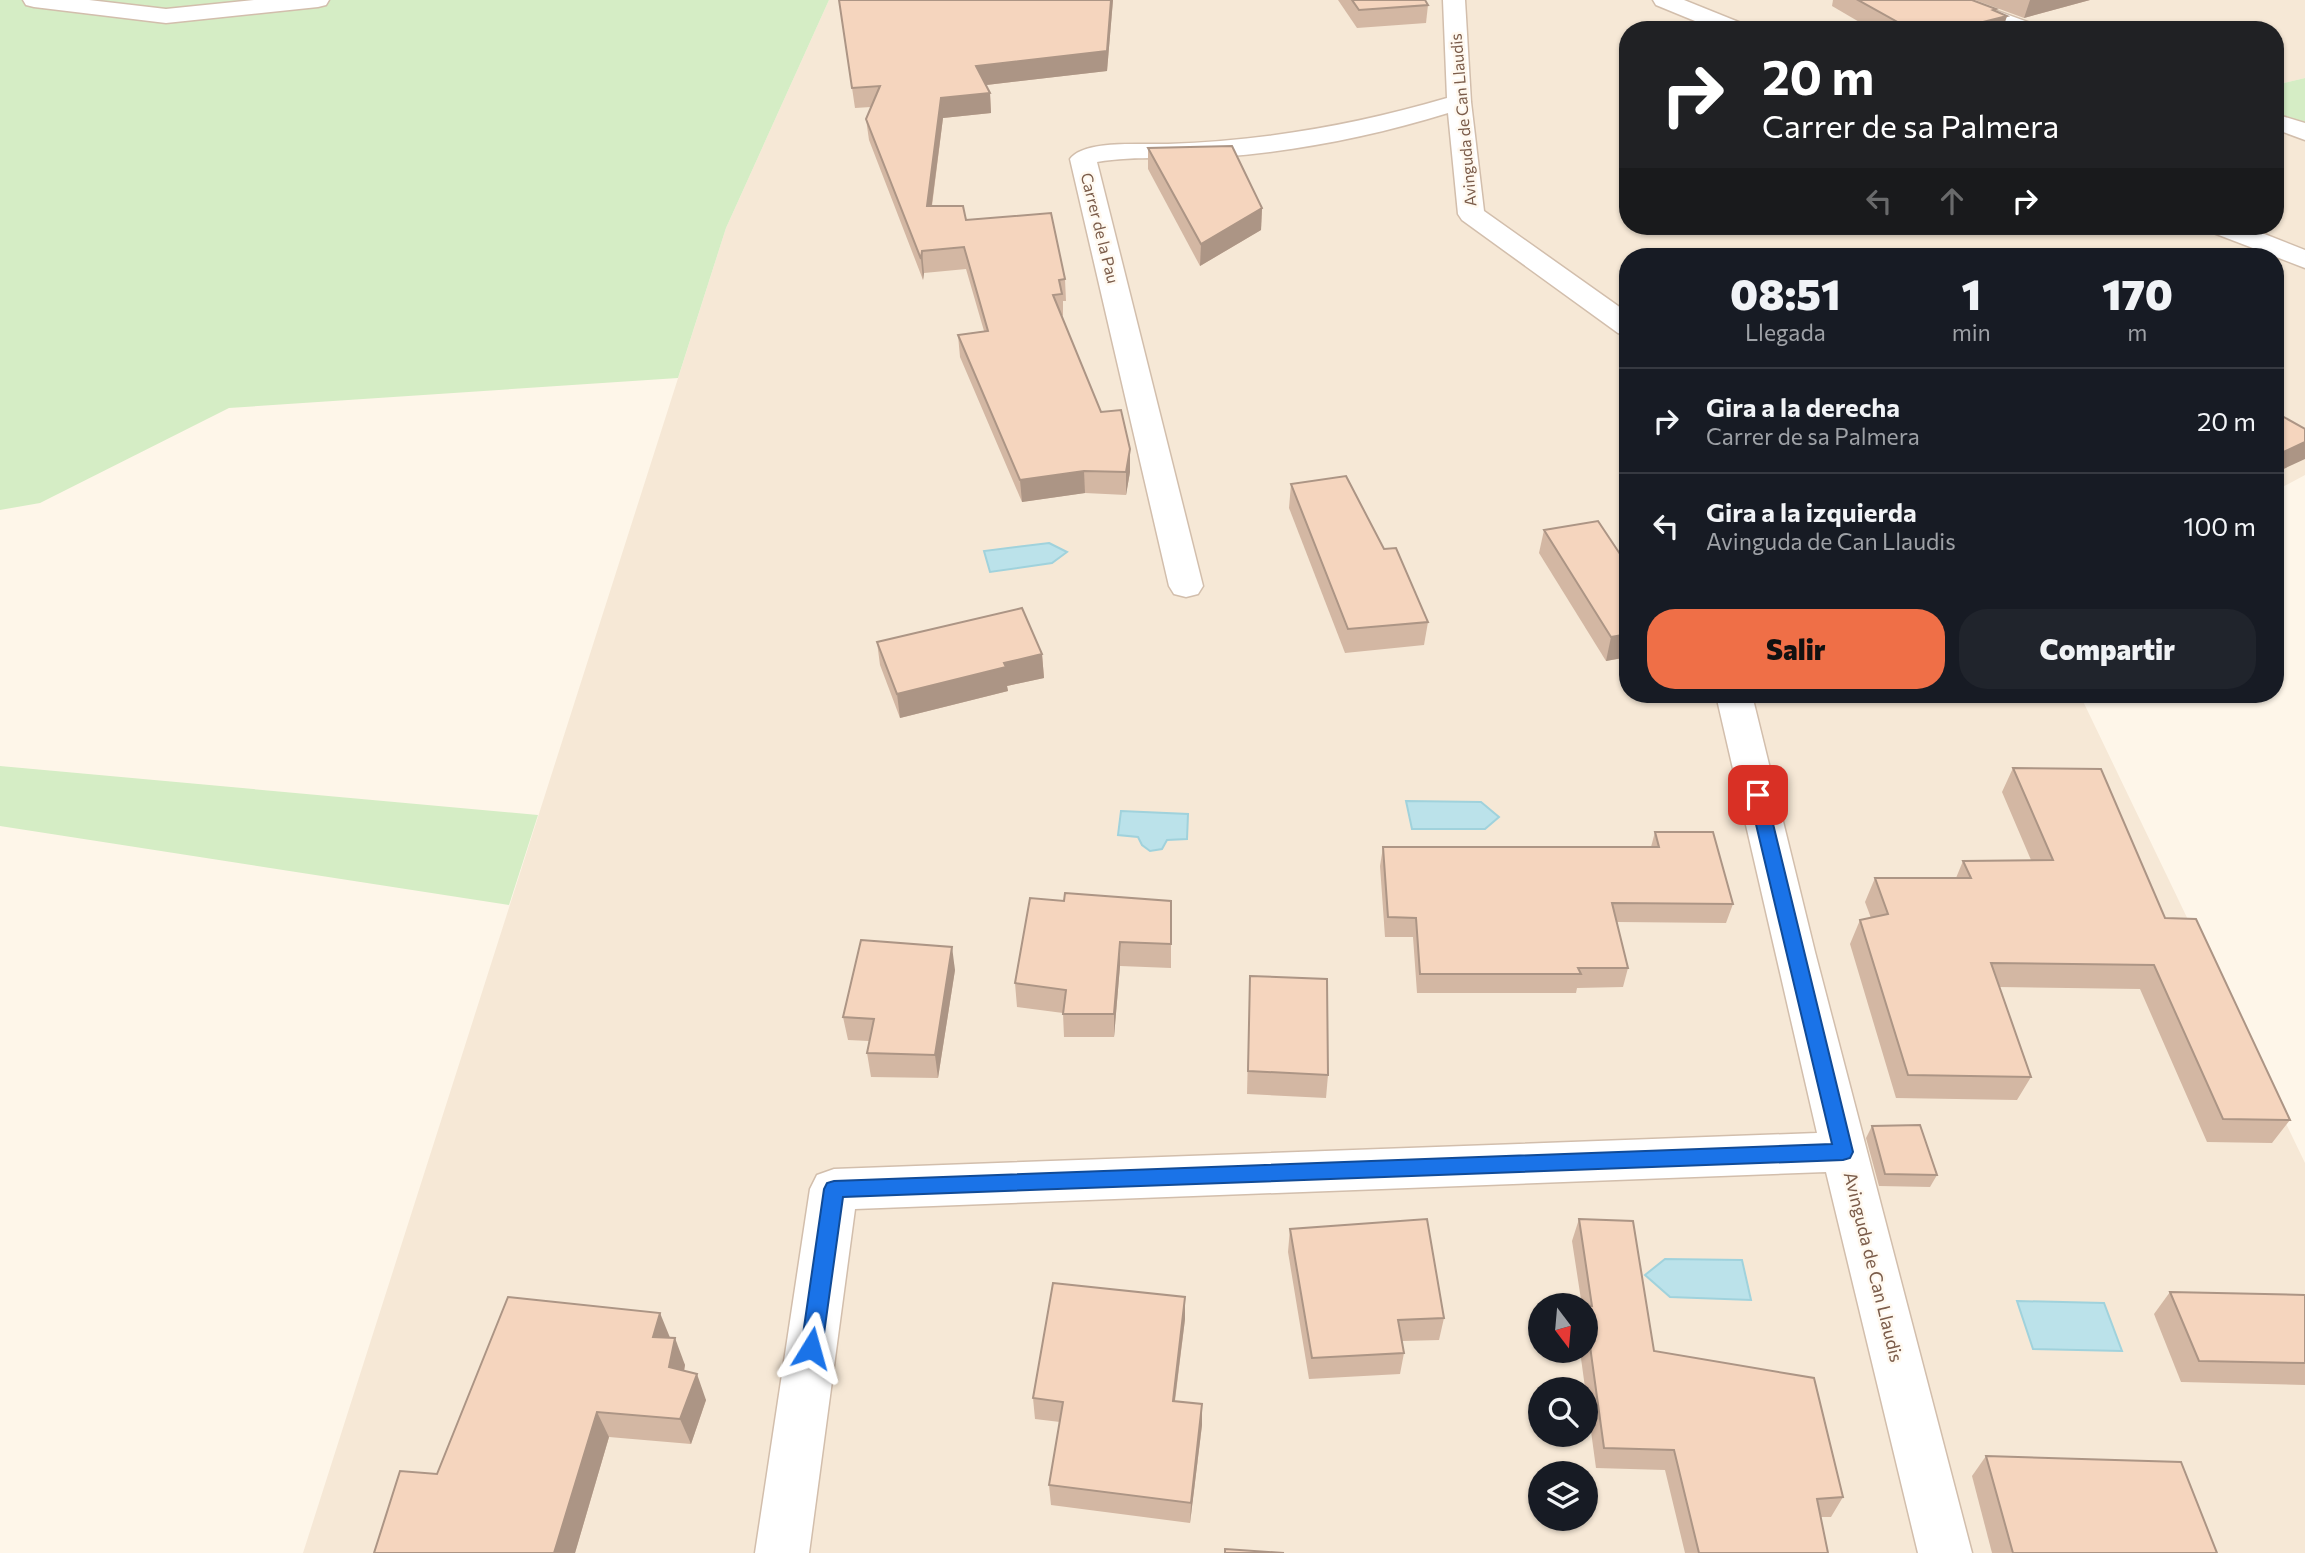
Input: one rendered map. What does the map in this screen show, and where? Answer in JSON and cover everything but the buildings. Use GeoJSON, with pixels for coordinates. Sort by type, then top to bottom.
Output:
{"type":"FeatureCollection","features":[{"type":"Feature","properties":{"kind":"street"},"geometry":{"type":"LineString","coordinates":[[34,0],[166,16],[318,0]]}},
{"type":"Feature","properties":{"kind":"street","name":"Avinguda de Can Llaudis"},"geometry":{"type":"LineString","coordinates":[[1454,0],[1459,102],[1471,214],[1619,321]]}},
{"type":"Feature","properties":{"kind":"street"},"geometry":{"type":"LineString","coordinates":[[1664,0],[1716,21]]}},
{"type":"Feature","properties":{"kind":"street"},"geometry":{"type":"LineString","coordinates":[[1946,0],[2003,21]]}},
{"type":"Feature","properties":{"kind":"street","name":"Carrer de la Pau"},"geometry":{"type":"LineString","coordinates":[[1186,586],[1083,159],[1094,154],[1234,148],[1298,140],[1402,119],[1459,102]]}},
{"type":"Feature","properties":{"kind":"street"},"geometry":{"type":"LineString","coordinates":[[2284,124],[2305,132]]}},
{"type":"Feature","properties":{"kind":"street"},"geometry":{"type":"LineString","coordinates":[[2243,235],[2275,248]]}},
{"type":"Feature","properties":{"kind":"street"},"geometry":{"type":"LineString","coordinates":[[2284,252],[2305,260]]}},
{"type":"Feature","properties":{"kind":"street","name":"Avinguda de Can Llaudis"},"geometry":{"type":"LineString","coordinates":[[1736,703],[1843,1152],[1945,1553]]}},
{"type":"Feature","properties":{"kind":"street"},"geometry":{"type":"LineString","coordinates":[[782,1553],[834,1189],[1843,1152]]}},
{"type":"Feature","properties":{"kind":"shaded area"},"geometry":{"type":"Polygon","coordinates":[[[829,0],[2305,0],[2305,78],[2284,83],[2284,21],[1619,21],[1619,235],[2284,235],[2284,130],[2305,138],[2305,475],[2284,486],[2284,248],[1619,248],[1619,703],[2084,703],[2305,1163],[2305,1553],[303,1553],[726,228],[829,0]]]}},
{"type":"Feature","properties":{"kind":"green space"},"geometry":{"type":"Polygon","coordinates":[[[0,0],[829,0],[726,228],[678,378],[229,408],[40,503],[0,510],[0,0]]]}},
{"type":"Feature","properties":{"kind":"green space"},"geometry":{"type":"Polygon","coordinates":[[[2305,78],[2305,124],[2284,116],[2284,83],[2305,78]]]}},
{"type":"Feature","properties":{"kind":"green space"},"geometry":{"type":"Polygon","coordinates":[[[0,766],[538,815],[509,905],[0,826],[0,766]]]}},
{"type":"Feature","properties":{"kind":"water"},"geometry":{"type":"Polygon","coordinates":[[[1049,543],[1067,552],[1052,563],[990,572],[984,551],[1049,543]]]}},
{"type":"Feature","properties":{"kind":"water"},"geometry":{"type":"Polygon","coordinates":[[[1406,801],[1481,802],[1499,817],[1485,829],[1412,829],[1406,801]]]}},
{"type":"Feature","properties":{"kind":"water"},"geometry":{"type":"Polygon","coordinates":[[[1121,811],[1188,814],[1187,839],[1167,840],[1162,849],[1150,851],[1142,845],[1138,837],[1118,835],[1121,811]]]}},
{"type":"Feature","properties":{"kind":"water"},"geometry":{"type":"Polygon","coordinates":[[[1665,1259],[1742,1260],[1751,1300],[1670,1297],[1645,1275],[1665,1259]]]}},
{"type":"Feature","properties":{"kind":"water"},"geometry":{"type":"Polygon","coordinates":[[[2017,1301],[2104,1303],[2122,1351],[2033,1349],[2017,1301]]]}},
{"type":"Feature","properties":{"kind":"route"},"geometry":{"type":"LineString","coordinates":[[811,1348],[834,1189],[1843,1152],[1758,795]]}}]}
